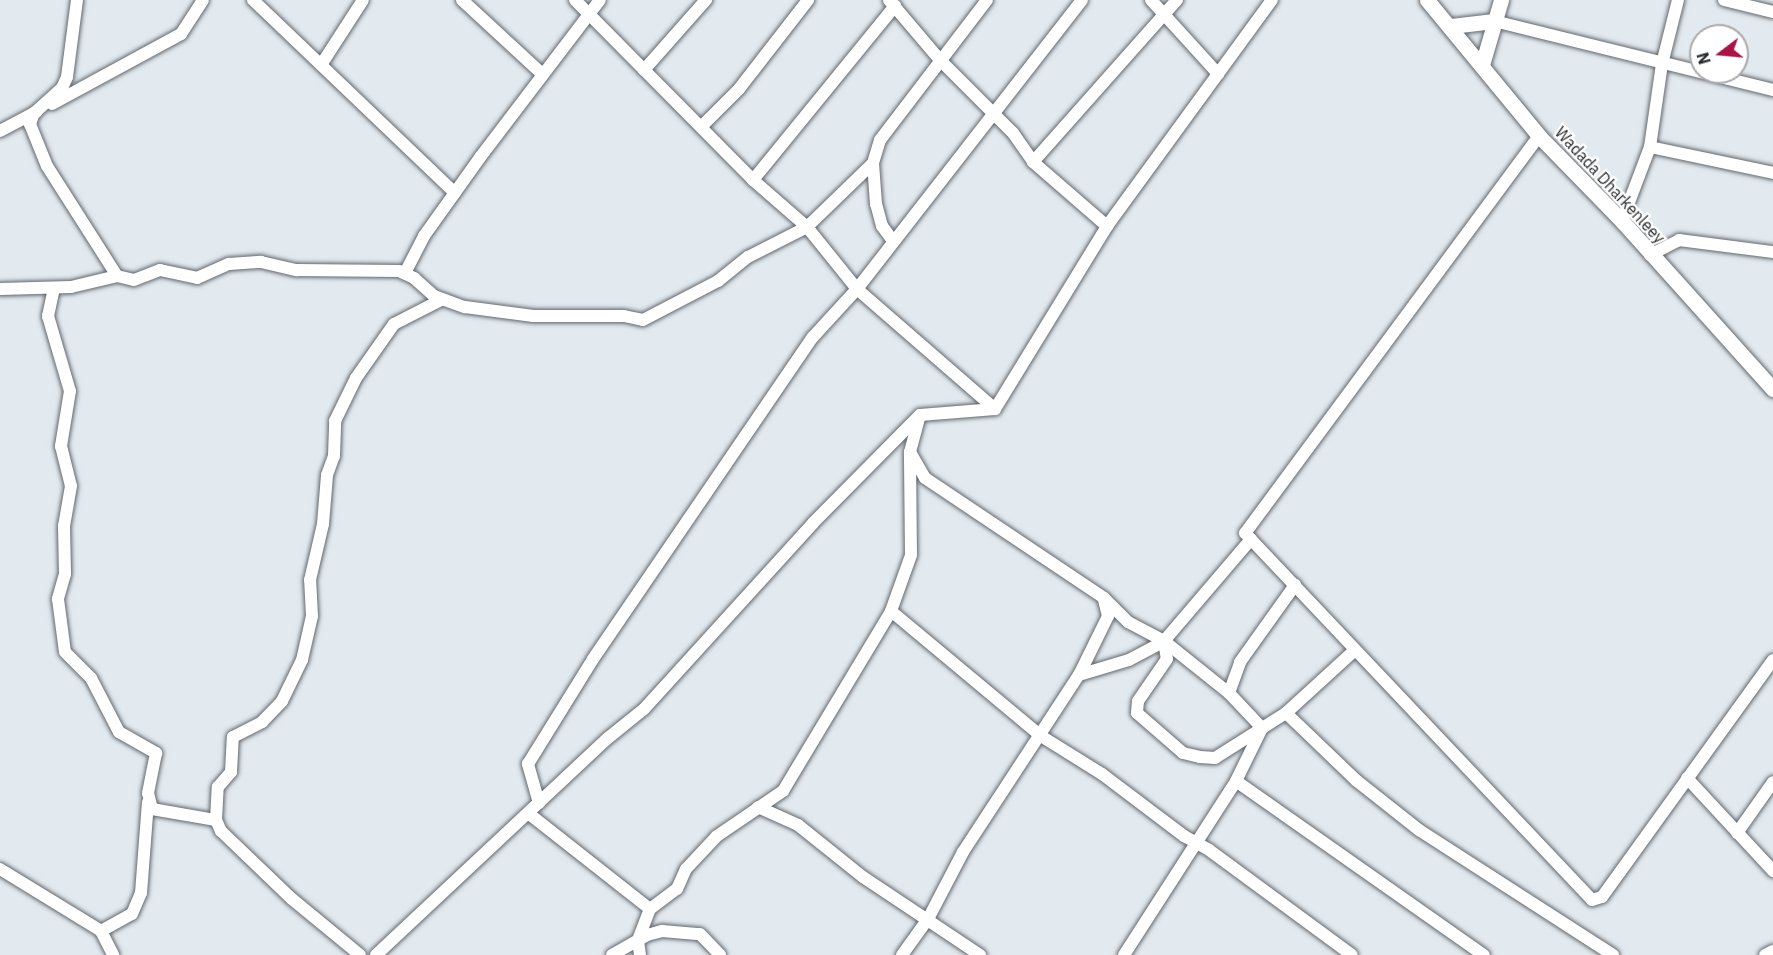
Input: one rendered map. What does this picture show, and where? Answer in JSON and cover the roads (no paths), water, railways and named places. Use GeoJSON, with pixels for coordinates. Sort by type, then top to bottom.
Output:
{"type":"FeatureCollection","features":[{"type":"Feature","properties":{"kind":"main road","name":"Wadada Dharkenleey"},"geometry":{"type":"LineString","coordinates":[[1427,0],[1451,26],[1539,136],[1622,221],[1650,255],[1773,389]]}},
{"type":"Feature","properties":{"kind":"main road"},"geometry":{"type":"LineString","coordinates":[[1482,65],[1501,0]]}},
{"type":"Feature","properties":{"kind":"main road"},"geometry":{"type":"LineString","coordinates":[[1451,26],[1494,21]]}},
{"type":"Feature","properties":{"kind":"street"},"geometry":{"type":"LineString","coordinates":[[78,0],[67,78],[62,87],[34,113],[30,124],[47,166],[117,276]]}},
{"type":"Feature","properties":{"kind":"street"},"geometry":{"type":"LineString","coordinates":[[0,130],[181,34],[203,0]]}},
{"type":"Feature","properties":{"kind":"street"},"geometry":{"type":"LineString","coordinates":[[253,0],[455,193]]}},
{"type":"Feature","properties":{"kind":"street"},"geometry":{"type":"LineString","coordinates":[[321,65],[363,0]]}},
{"type":"Feature","properties":{"kind":"street"},"geometry":{"type":"LineString","coordinates":[[462,0],[541,73]]}},
{"type":"Feature","properties":{"kind":"street"},"geometry":{"type":"LineString","coordinates":[[575,0],[753,180],[807,227],[857,289],[994,409]]}},
{"type":"Feature","properties":{"kind":"street"},"geometry":{"type":"LineString","coordinates":[[405,273],[424,236],[541,73],[588,11],[600,0]]}},
{"type":"Feature","properties":{"kind":"street"},"geometry":{"type":"LineString","coordinates":[[644,70],[706,0]]}},
{"type":"Feature","properties":{"kind":"street"},"geometry":{"type":"LineString","coordinates":[[702,126],[739,89],[808,0]]}},
{"type":"Feature","properties":{"kind":"street"},"geometry":{"type":"LineString","coordinates":[[893,241],[882,226],[876,204],[873,163],[880,140],[939,59],[987,0]]}},
{"type":"Feature","properties":{"kind":"street"},"geometry":{"type":"LineString","coordinates":[[539,803],[528,764],[587,668],[813,337],[857,289],[1082,0]]}},
{"type":"Feature","properties":{"kind":"street"},"geometry":{"type":"LineString","coordinates":[[1151,0],[1218,74]]}},
{"type":"Feature","properties":{"kind":"street"},"geometry":{"type":"LineString","coordinates":[[1033,162],[1177,0]]}},
{"type":"Feature","properties":{"kind":"street"},"geometry":{"type":"LineString","coordinates":[[994,409],[1107,226],[1272,0]]}},
{"type":"Feature","properties":{"kind":"street"},"geometry":{"type":"LineString","coordinates":[[1622,221],[1650,147],[1662,64],[1678,0]]}},
{"type":"Feature","properties":{"kind":"street"},"geometry":{"type":"LineString","coordinates":[[1724,0],[1773,12]]}},
{"type":"Feature","properties":{"kind":"street"},"geometry":{"type":"LineString","coordinates":[[753,180],[892,3],[939,59],[1013,133],[1033,162],[1107,226]]}},
{"type":"Feature","properties":{"kind":"street"},"geometry":{"type":"LineString","coordinates":[[1494,21],[1773,90]]}},
{"type":"Feature","properties":{"kind":"street"},"geometry":{"type":"LineString","coordinates":[[0,120],[13,124]]}},
{"type":"Feature","properties":{"kind":"street"},"geometry":{"type":"LineString","coordinates":[[1539,136],[1247,526],[1245,533],[1592,900],[1602,897],[1773,660]]}},
{"type":"Feature","properties":{"kind":"street"},"geometry":{"type":"LineString","coordinates":[[1650,147],[1773,173]]}},
{"type":"Feature","properties":{"kind":"street"},"geometry":{"type":"LineString","coordinates":[[0,289],[54,288],[117,276],[134,280],[160,270],[197,278],[229,264],[261,262],[297,270],[405,273],[441,300],[533,316],[624,316],[643,320],[718,281],[757,252],[807,227],[873,163]]}},
{"type":"Feature","properties":{"kind":"street"},"geometry":{"type":"LineString","coordinates":[[1650,255],[1679,240],[1773,252]]}},
{"type":"Feature","properties":{"kind":"street"},"geometry":{"type":"LineString","coordinates":[[54,288],[48,316],[70,391],[61,446],[72,486],[64,526],[65,574],[58,599],[65,652],[91,678],[119,732],[156,753],[148,802],[141,893],[132,914],[101,931]]}},
{"type":"Feature","properties":{"kind":"street"},"geometry":{"type":"LineString","coordinates":[[360,955],[292,900],[221,831],[216,820],[218,787],[231,772],[233,737],[262,722],[282,701],[302,660],[312,616],[310,580],[323,524],[327,475],[334,456],[335,421],[356,378],[394,324],[441,300]]}},
{"type":"Feature","properties":{"kind":"street"},"geometry":{"type":"LineString","coordinates":[[376,955],[651,701],[813,523],[920,415],[994,409]]}},
{"type":"Feature","properties":{"kind":"street"},"geometry":{"type":"LineString","coordinates":[[640,955],[638,940],[650,909],[677,889],[686,869],[717,836],[783,791],[843,685],[891,611],[911,555],[910,452],[920,415]]}},
{"type":"Feature","properties":{"kind":"street"},"geometry":{"type":"LineString","coordinates":[[910,452],[925,478],[1104,598],[1128,622],[1164,641],[1230,693],[1262,728]]}},
{"type":"Feature","properties":{"kind":"street"},"geometry":{"type":"LineString","coordinates":[[1080,675],[1129,660],[1164,641],[1251,539]]}},
{"type":"Feature","properties":{"kind":"street"},"geometry":{"type":"LineString","coordinates":[[1230,693],[1240,662],[1295,585]]}},
{"type":"Feature","properties":{"kind":"street"},"geometry":{"type":"LineString","coordinates":[[902,955],[928,919],[963,852],[1080,675],[1108,616],[1104,598]]}},
{"type":"Feature","properties":{"kind":"street"},"geometry":{"type":"LineString","coordinates":[[891,611],[1041,736],[1083,761],[1196,844],[1283,902],[1352,955]]}},
{"type":"Feature","properties":{"kind":"street"},"geometry":{"type":"LineString","coordinates":[[1164,641],[1167,659],[1138,701],[1137,713],[1183,753],[1215,758],[1286,713],[1355,650]]}},
{"type":"Feature","properties":{"kind":"street"},"geometry":{"type":"LineString","coordinates":[[1286,713],[1357,781],[1419,830],[1613,955]]}},
{"type":"Feature","properties":{"kind":"street"},"geometry":{"type":"LineString","coordinates":[[1124,955],[1236,781],[1262,728]]}},
{"type":"Feature","properties":{"kind":"street"},"geometry":{"type":"LineString","coordinates":[[1687,778],[1773,870]]}},
{"type":"Feature","properties":{"kind":"street"},"geometry":{"type":"LineString","coordinates":[[1236,781],[1484,955]]}},
{"type":"Feature","properties":{"kind":"street"},"geometry":{"type":"LineString","coordinates":[[1737,833],[1773,782]]}},
{"type":"Feature","properties":{"kind":"street"},"geometry":{"type":"LineString","coordinates":[[148,802],[152,809],[216,820]]}},
{"type":"Feature","properties":{"kind":"street"},"geometry":{"type":"LineString","coordinates":[[758,807],[798,825],[863,877],[980,955]]}},
{"type":"Feature","properties":{"kind":"street"},"geometry":{"type":"LineString","coordinates":[[528,813],[650,909]]}},
{"type":"Feature","properties":{"kind":"street"},"geometry":{"type":"LineString","coordinates":[[0,869],[101,931],[113,955]]}},
{"type":"Feature","properties":{"kind":"street"},"geometry":{"type":"LineString","coordinates":[[612,955],[656,931],[700,934],[720,955]]}},
{"type":"Feature","properties":{"kind":"street"},"geometry":{"type":"LineString","coordinates":[[1765,955],[1773,951]]}}]}
